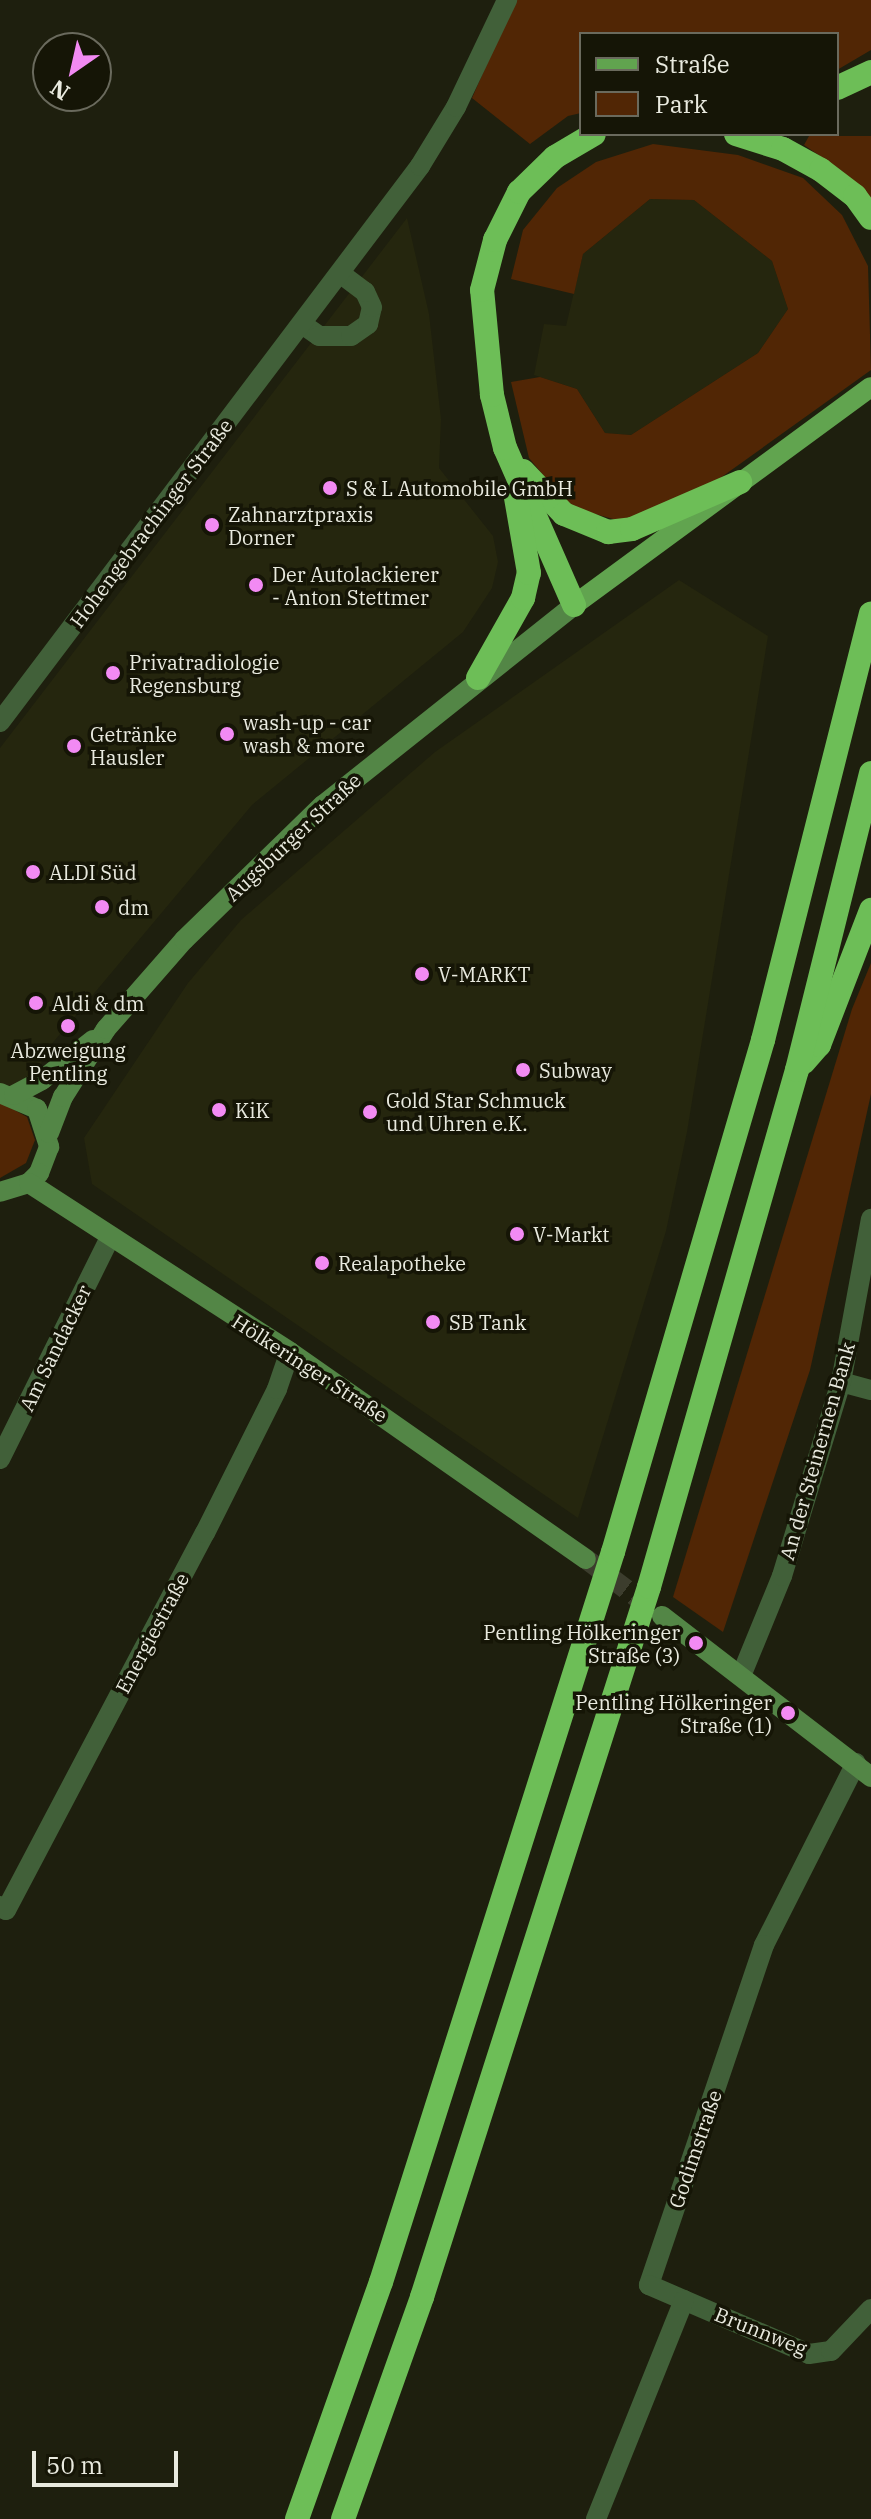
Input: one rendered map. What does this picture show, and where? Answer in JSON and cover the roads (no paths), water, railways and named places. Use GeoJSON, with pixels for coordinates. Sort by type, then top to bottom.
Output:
{"type":"FeatureCollection","features":[{"type":"Feature","properties":{"kind":"highway"},"geometry":{"type":"LineString","coordinates":[[839,87],[871,72]]}},
{"type":"Feature","properties":{"kind":"highway"},"geometry":{"type":"LineString","coordinates":[[478,678],[523,598],[529,573],[506,450],[492,395],[482,290],[495,240],[519,192],[537,172],[591,136]]}},
{"type":"Feature","properties":{"kind":"highway"},"geometry":{"type":"LineString","coordinates":[[742,136],[783,149],[821,170],[855,196],[871,218]]}},
{"type":"Feature","properties":{"kind":"highway"},"geometry":{"type":"LineString","coordinates":[[506,450],[564,514],[608,532],[632,529],[740,482]]}},
{"type":"Feature","properties":{"kind":"highway"},"geometry":{"type":"LineString","coordinates":[[506,450],[574,605]]}},
{"type":"Feature","properties":{"kind":"highway"},"geometry":{"type":"LineString","coordinates":[[297,2519],[381,2282],[613,1552],[763,1040],[871,613]]}},
{"type":"Feature","properties":{"kind":"highway"},"geometry":{"type":"LineString","coordinates":[[343,2519],[422,2297],[649,1587],[797,1070],[871,773]]}},
{"type":"Feature","properties":{"kind":"highway"},"geometry":{"type":"LineString","coordinates":[[797,1070],[819,1045],[871,910]]}},
{"type":"Feature","properties":{"kind":"main road"},"geometry":{"type":"LineString","coordinates":[[574,605],[871,387]]}},
{"type":"Feature","properties":{"kind":"street","name":"Hohengebrachinger Straße"},"geometry":{"type":"LineString","coordinates":[[0,722],[341,274],[450,116],[507,0]]}},
{"type":"Feature","properties":{"kind":"street"},"geometry":{"type":"LineString","coordinates":[[302,324],[319,336],[351,336],[368,324],[372,307],[365,292],[341,274]]}},
{"type":"Feature","properties":{"kind":"street","name":"Augsburger Straße"},"geometry":{"type":"LineString","coordinates":[[29,1183],[46,1161],[49,1133],[63,1097],[106,1029],[184,940],[323,805],[478,678],[574,605]]}},
{"type":"Feature","properties":{"kind":"street","name":"Augsburger Straße"},"geometry":{"type":"LineString","coordinates":[[7,1094],[42,1080],[106,1029]]}},
{"type":"Feature","properties":{"kind":"street"},"geometry":{"type":"LineString","coordinates":[[7,1094],[37,1109],[49,1133]]}},
{"type":"Feature","properties":{"kind":"street"},"geometry":{"type":"LineString","coordinates":[[0,1192],[29,1183]]}},
{"type":"Feature","properties":{"kind":"street","name":"Hölkeringer Straße"},"geometry":{"type":"LineString","coordinates":[[29,1183],[290,1352],[586,1559]]}},
{"type":"Feature","properties":{"kind":"street","name":"An der Steinernen Bank"},"geometry":{"type":"LineString","coordinates":[[741,1676],[782,1576],[841,1382],[871,1219]]}},
{"type":"Feature","properties":{"kind":"street","name":"Am Sandacker"},"geometry":{"type":"LineString","coordinates":[[0,1459],[110,1237]]}},
{"type":"Feature","properties":{"kind":"street","name":"Energiestraße"},"geometry":{"type":"LineString","coordinates":[[3,1908],[205,1533],[277,1389],[290,1352]]}},
{"type":"Feature","properties":{"kind":"street"},"geometry":{"type":"LineString","coordinates":[[841,1382],[871,1390]]}},
{"type":"Feature","properties":{"kind":"street"},"geometry":{"type":"LineString","coordinates":[[662,1616],[864,1770]]}},
{"type":"Feature","properties":{"kind":"street","name":"Godimstraße"},"geometry":{"type":"LineString","coordinates":[[684,2300],[649,2285],[764,1945],[864,1770]]}},
{"type":"Feature","properties":{"kind":"street"},"geometry":{"type":"LineString","coordinates":[[596,2519],[684,2300]]}},
{"type":"Feature","properties":{"kind":"street","name":"Brunnweg"},"geometry":{"type":"LineString","coordinates":[[684,2300],[809,2354],[831,2351],[871,2309]]}},
{"type":"Feature","properties":{"kind":"tunnel"},"geometry":{"type":"LineString","coordinates":[[586,1559],[656,1612]]}},
{"type":"Feature","properties":{"kind":"place","name":"S & L Automobile GmbH"},"geometry":{"type":"Point","coordinates":[330,488]}},
{"type":"Feature","properties":{"kind":"place","name":"Zahnarztpraxis Dorner"},"geometry":{"type":"Point","coordinates":[212,525]}},
{"type":"Feature","properties":{"kind":"place","name":"Der Autolackierer - Anton Stettmer"},"geometry":{"type":"Point","coordinates":[256,585]}},
{"type":"Feature","properties":{"kind":"place","name":"Privatradiologie Regensburg"},"geometry":{"type":"Point","coordinates":[113,673]}},
{"type":"Feature","properties":{"kind":"place","name":"wash-up - car wash & more"},"geometry":{"type":"Point","coordinates":[227,734]}},
{"type":"Feature","properties":{"kind":"place","name":"Getränke Hausler"},"geometry":{"type":"Point","coordinates":[74,746]}},
{"type":"Feature","properties":{"kind":"place","name":"ALDI Süd"},"geometry":{"type":"Point","coordinates":[33,872]}},
{"type":"Feature","properties":{"kind":"place","name":"dm"},"geometry":{"type":"Point","coordinates":[102,907]}},
{"type":"Feature","properties":{"kind":"place","name":"V-MARKT"},"geometry":{"type":"Point","coordinates":[422,974]}},
{"type":"Feature","properties":{"kind":"place","name":"Aldi & dm"},"geometry":{"type":"Point","coordinates":[36,1003]}},
{"type":"Feature","properties":{"kind":"place","name":"Abzweigung Pentling"},"geometry":{"type":"Point","coordinates":[68,1026]}},
{"type":"Feature","properties":{"kind":"place","name":"Subway"},"geometry":{"type":"Point","coordinates":[523,1070]}},
{"type":"Feature","properties":{"kind":"place","name":"KiK"},"geometry":{"type":"Point","coordinates":[219,1110]}},
{"type":"Feature","properties":{"kind":"place","name":"Gold Star Schmuck und Uhren e.K."},"geometry":{"type":"Point","coordinates":[370,1112]}},
{"type":"Feature","properties":{"kind":"place","name":"V-Markt"},"geometry":{"type":"Point","coordinates":[517,1234]}},
{"type":"Feature","properties":{"kind":"place","name":"Realapotheke"},"geometry":{"type":"Point","coordinates":[322,1263]}},
{"type":"Feature","properties":{"kind":"place","name":"SB Tank"},"geometry":{"type":"Point","coordinates":[433,1322]}},
{"type":"Feature","properties":{"kind":"place","name":"Pentling Hölkeringer Straße (3)"},"geometry":{"type":"Point","coordinates":[696,1643]}},
{"type":"Feature","properties":{"kind":"place","name":"Pentling Hölkeringer Straße (1)"},"geometry":{"type":"Point","coordinates":[788,1713]}}]}
